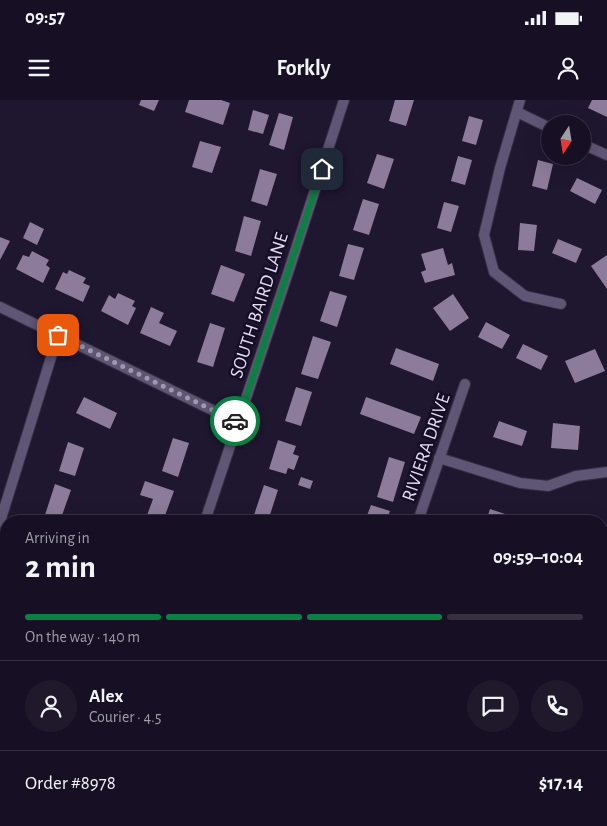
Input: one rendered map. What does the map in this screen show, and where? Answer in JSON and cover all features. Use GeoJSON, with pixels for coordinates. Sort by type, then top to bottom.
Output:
{"type":"FeatureCollection","features":[{"type":"Feature","properties":{"kind":"street","name":"SOUTH BAIRD LANE"},"geometry":{"type":"LineString","coordinates":[[207,515],[344,100]]}},
{"type":"Feature","properties":{"kind":"street"},"geometry":{"type":"LineString","coordinates":[[520,100],[500,168],[484,235],[494,272],[525,296],[561,304]]}},
{"type":"Feature","properties":{"kind":"street"},"geometry":{"type":"LineString","coordinates":[[517,112],[541,124]]}},
{"type":"Feature","properties":{"kind":"street"},"geometry":{"type":"LineString","coordinates":[[591,148],[607,155]]}},
{"type":"Feature","properties":{"kind":"street"},"geometry":{"type":"LineString","coordinates":[[0,307],[238,422]]}},
{"type":"Feature","properties":{"kind":"street"},"geometry":{"type":"LineString","coordinates":[[2,515],[58,335]]}},
{"type":"Feature","properties":{"kind":"street","name":"RIVIERA DRIVE"},"geometry":{"type":"LineString","coordinates":[[420,515],[465,384]]}},
{"type":"Feature","properties":{"kind":"street"},"geometry":{"type":"LineString","coordinates":[[439,458],[520,483],[548,486],[576,476],[607,472]]}},
{"type":"Feature","properties":{"kind":"building"},"geometry":{"type":"Polygon","coordinates":[[[141,100],[159,100],[154,111],[139,105],[141,100]]]}},
{"type":"Feature","properties":{"kind":"building"},"geometry":{"type":"Polygon","coordinates":[[[189,100],[221,100],[230,103],[223,125],[185,112],[189,100]]]}},
{"type":"Feature","properties":{"kind":"building"},"geometry":{"type":"Polygon","coordinates":[[[395,100],[414,100],[406,126],[389,121],[395,100]]]}},
{"type":"Feature","properties":{"kind":"building"},"geometry":{"type":"Polygon","coordinates":[[[592,100],[607,100],[607,117],[588,108],[592,100]]]}},
{"type":"Feature","properties":{"kind":"building"},"geometry":{"type":"Polygon","coordinates":[[[253,110],[269,115],[263,134],[248,130],[253,110]]]}},
{"type":"Feature","properties":{"kind":"building"},"geometry":{"type":"Polygon","coordinates":[[[279,113],[293,117],[284,150],[269,145],[279,113]]]}},
{"type":"Feature","properties":{"kind":"building"},"geometry":{"type":"Polygon","coordinates":[[[469,116],[483,120],[476,145],[462,141],[469,116]]]}},
{"type":"Feature","properties":{"kind":"building"},"geometry":{"type":"Polygon","coordinates":[[[200,141],[221,147],[212,173],[192,167],[200,141]]]}},
{"type":"Feature","properties":{"kind":"building"},"geometry":{"type":"Polygon","coordinates":[[[377,154],[394,159],[384,189],[367,183],[377,154]]]}},
{"type":"Feature","properties":{"kind":"building"},"geometry":{"type":"Polygon","coordinates":[[[458,156],[472,160],[465,185],[451,181],[458,156]]]}},
{"type":"Feature","properties":{"kind":"building"},"geometry":{"type":"Polygon","coordinates":[[[538,160],[541,161],[541,165],[553,165],[547,190],[532,186],[538,160]]]}},
{"type":"Feature","properties":{"kind":"building"},"geometry":{"type":"Polygon","coordinates":[[[260,169],[277,174],[267,206],[251,201],[260,169]]]}},
{"type":"Feature","properties":{"kind":"building"},"geometry":{"type":"Polygon","coordinates":[[[577,178],[602,190],[595,204],[570,191],[577,178]]]}},
{"type":"Feature","properties":{"kind":"building"},"geometry":{"type":"Polygon","coordinates":[[[363,199],[379,204],[369,235],[353,230],[363,199]]]}},
{"type":"Feature","properties":{"kind":"building"},"geometry":{"type":"Polygon","coordinates":[[[444,202],[459,206],[451,232],[437,228],[444,202]]]}},
{"type":"Feature","properties":{"kind":"building"},"geometry":{"type":"Polygon","coordinates":[[[244,216],[261,221],[251,256],[235,251],[244,216]]]}},
{"type":"Feature","properties":{"kind":"building"},"geometry":{"type":"Polygon","coordinates":[[[30,222],[44,229],[37,245],[23,238],[30,222]]]}},
{"type":"Feature","properties":{"kind":"building"},"geometry":{"type":"Polygon","coordinates":[[[520,223],[537,225],[534,251],[518,250],[520,223]]]}},
{"type":"Feature","properties":{"kind":"building"},"geometry":{"type":"Polygon","coordinates":[[[0,237],[10,241],[0,260],[0,237]]]}},
{"type":"Feature","properties":{"kind":"building"},"geometry":{"type":"Polygon","coordinates":[[[558,239],[582,249],[576,263],[552,253],[558,239]]]}},
{"type":"Feature","properties":{"kind":"building"},"geometry":{"type":"Polygon","coordinates":[[[348,244],[364,248],[354,280],[339,276],[348,244]]]}},
{"type":"Feature","properties":{"kind":"building"},"geometry":{"type":"Polygon","coordinates":[[[443,248],[448,265],[452,263],[455,275],[425,283],[421,272],[426,270],[421,254],[443,248]]]}},
{"type":"Feature","properties":{"kind":"building"},"geometry":{"type":"Polygon","coordinates":[[[32,251],[49,260],[46,265],[50,268],[43,283],[16,269],[23,255],[29,257],[32,251]]]}},
{"type":"Feature","properties":{"kind":"building"},"geometry":{"type":"Polygon","coordinates":[[[607,255],[607,289],[591,266],[607,255]]]}},
{"type":"Feature","properties":{"kind":"building"},"geometry":{"type":"Polygon","coordinates":[[[221,265],[245,274],[234,302],[211,294],[221,265]]]}},
{"type":"Feature","properties":{"kind":"building"},"geometry":{"type":"Polygon","coordinates":[[[69,270],[86,278],[83,283],[90,286],[83,302],[55,289],[63,272],[67,274],[69,270]]]}},
{"type":"Feature","properties":{"kind":"building"},"geometry":{"type":"Polygon","coordinates":[[[330,291],[347,296],[337,327],[320,321],[330,291]]]}},
{"type":"Feature","properties":{"kind":"building"},"geometry":{"type":"Polygon","coordinates":[[[118,293],[135,301],[132,306],[136,308],[128,325],[101,311],[109,295],[115,299],[118,293]]]}},
{"type":"Feature","properties":{"kind":"building"},"geometry":{"type":"Polygon","coordinates":[[[453,294],[469,318],[450,331],[433,308],[453,294]]]}},
{"type":"Feature","properties":{"kind":"building"},"geometry":{"type":"Polygon","coordinates":[[[151,307],[164,313],[159,323],[177,331],[170,346],[140,333],[151,307]]]}},
{"type":"Feature","properties":{"kind":"building"},"geometry":{"type":"Polygon","coordinates":[[[486,322],[510,335],[502,349],[478,337],[486,322]]]}},
{"type":"Feature","properties":{"kind":"building"},"geometry":{"type":"Polygon","coordinates":[[[210,323],[225,328],[213,367],[197,362],[210,323]]]}},
{"type":"Feature","properties":{"kind":"building"},"geometry":{"type":"Polygon","coordinates":[[[313,336],[331,342],[318,379],[301,374],[313,336]]]}},
{"type":"Feature","properties":{"kind":"building"},"geometry":{"type":"Polygon","coordinates":[[[523,344],[548,356],[541,370],[516,358],[523,344]]]}},
{"type":"Feature","properties":{"kind":"building"},"geometry":{"type":"Polygon","coordinates":[[[396,348],[439,364],[433,381],[390,364],[396,348]]]}},
{"type":"Feature","properties":{"kind":"building"},"geometry":{"type":"Polygon","coordinates":[[[595,349],[605,371],[575,383],[565,361],[595,349]]]}},
{"type":"Feature","properties":{"kind":"building"},"geometry":{"type":"Polygon","coordinates":[[[296,387],[312,392],[301,426],[285,421],[296,387]]]}},
{"type":"Feature","properties":{"kind":"building"},"geometry":{"type":"Polygon","coordinates":[[[84,397],[117,413],[110,429],[76,413],[84,397]]]}},
{"type":"Feature","properties":{"kind":"building"},"geometry":{"type":"Polygon","coordinates":[[[366,397],[421,417],[414,434],[360,414],[366,397]]]}},
{"type":"Feature","properties":{"kind":"building"},"geometry":{"type":"Polygon","coordinates":[[[499,421],[527,431],[522,446],[493,437],[499,421]]]}},
{"type":"Feature","properties":{"kind":"building"},"geometry":{"type":"Polygon","coordinates":[[[553,423],[580,426],[578,450],[551,448],[553,423]]]}},
{"type":"Feature","properties":{"kind":"building"},"geometry":{"type":"Polygon","coordinates":[[[173,438],[189,443],[178,477],[162,471],[173,438]]]}},
{"type":"Feature","properties":{"kind":"building"},"geometry":{"type":"Polygon","coordinates":[[[278,440],[296,446],[293,454],[299,456],[294,470],[288,468],[286,474],[269,469],[278,440]]]}},
{"type":"Feature","properties":{"kind":"building"},"geometry":{"type":"Polygon","coordinates":[[[68,442],[84,448],[75,476],[59,471],[68,442]]]}},
{"type":"Feature","properties":{"kind":"building"},"geometry":{"type":"Polygon","coordinates":[[[389,457],[405,462],[393,502],[377,497],[389,457]]]}},
{"type":"Feature","properties":{"kind":"building"},"geometry":{"type":"Polygon","coordinates":[[[301,477],[313,481],[310,489],[298,485],[301,477]]]}},
{"type":"Feature","properties":{"kind":"building"},"geometry":{"type":"Polygon","coordinates":[[[145,481],[174,491],[165,515],[147,515],[153,499],[140,495],[145,481]]]}},
{"type":"Feature","properties":{"kind":"building"},"geometry":{"type":"Polygon","coordinates":[[[55,484],[71,490],[62,515],[45,515],[55,484]]]}},
{"type":"Feature","properties":{"kind":"building"},"geometry":{"type":"Polygon","coordinates":[[[264,485],[278,490],[270,515],[254,515],[264,485]]]}},
{"type":"Feature","properties":{"kind":"building"},"geometry":{"type":"Polygon","coordinates":[[[371,505],[390,511],[388,515],[367,515],[371,505]]]}},
{"type":"Feature","properties":{"kind":"building"},"geometry":{"type":"Polygon","coordinates":[[[490,509],[508,515],[488,515],[490,509]]]}},
{"type":"Feature","properties":{"kind":"way so far"},"geometry":{"type":"LineString","coordinates":[[58,335],[235,421]]}},
{"type":"Feature","properties":{"kind":"route"},"geometry":{"type":"LineString","coordinates":[[235,421],[238,422],[322,169]]}}]}
